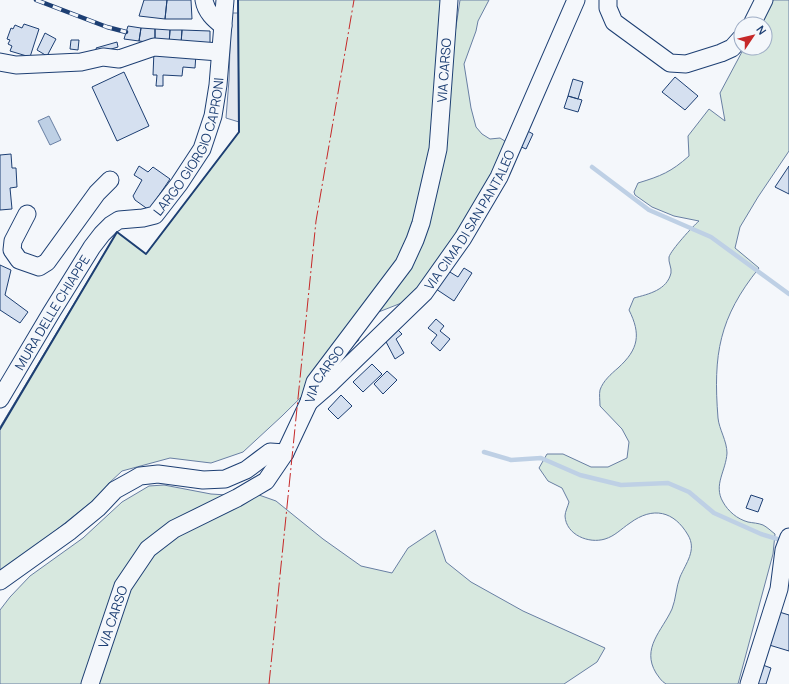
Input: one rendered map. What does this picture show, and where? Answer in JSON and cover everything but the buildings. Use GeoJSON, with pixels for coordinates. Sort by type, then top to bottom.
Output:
{"type":"FeatureCollection","features":[{"type":"Feature","properties":{"kind":"street"},"geometry":{"type":"LineString","coordinates":[[204,0],[205,6],[213,18],[223,26]]}},
{"type":"Feature","properties":{"kind":"street"},"geometry":{"type":"LineString","coordinates":[[223,26],[225,0]]}},
{"type":"Feature","properties":{"kind":"street","name":"VIA CARSO"},"geometry":{"type":"LineString","coordinates":[[90,684],[123,586],[148,549],[174,529],[238,498],[266,481],[285,453],[309,402],[315,382],[404,264],[421,223],[438,149],[449,0]]}},
{"type":"Feature","properties":{"kind":"street"},"geometry":{"type":"LineString","coordinates":[[608,0],[608,8],[614,22],[670,63],[686,64],[720,53],[733,47]]}},
{"type":"Feature","properties":{"kind":"street"},"geometry":{"type":"LineString","coordinates":[[756,16],[764,0]]}},
{"type":"Feature","properties":{"kind":"street","name":"VIA CIMA DI SAN PANTALEO"},"geometry":{"type":"LineString","coordinates":[[309,402],[331,384],[424,292],[463,238],[499,177],[577,2]]}},
{"type":"Feature","properties":{"kind":"street","name":"LARGO GIORGIO CAPRONI"},"geometry":{"type":"LineString","coordinates":[[92,247],[111,225],[119,220],[143,218],[155,215],[179,184],[202,149],[213,116],[218,86],[223,26]]}},
{"type":"Feature","properties":{"kind":"street"},"geometry":{"type":"LineString","coordinates":[[0,62],[16,65],[81,62],[103,57],[119,59],[154,47],[220,52]]}},
{"type":"Feature","properties":{"kind":"street"},"geometry":{"type":"LineString","coordinates":[[28,214],[13,241],[12,250],[19,260],[39,267],[47,262],[97,194],[110,180]]}},
{"type":"Feature","properties":{"kind":"street"},"geometry":{"type":"LineString","coordinates":[[64,237],[73,243],[92,247]]}},
{"type":"Feature","properties":{"kind":"street","name":"MURA DELLE CHIAPPE"},"geometry":{"type":"LineString","coordinates":[[0,400],[92,247]]}},
{"type":"Feature","properties":{"kind":"street"},"geometry":{"type":"LineString","coordinates":[[0,581],[70,532],[116,490],[140,476],[158,474],[203,480],[225,479],[246,470],[270,452],[285,453]]}},
{"type":"Feature","properties":{"kind":"street"},"geometry":{"type":"LineString","coordinates":[[749,684],[779,589],[784,550],[789,537]]}},
{"type":"Feature","properties":{"kind":"shaded area"},"geometry":{"type":"Polygon","coordinates":[[[238,0],[445,0],[452,53],[460,0],[489,0],[478,21],[464,64],[471,108],[476,127],[482,134],[490,139],[500,138],[508,143],[458,236],[428,278],[404,302],[376,313],[356,332],[359,340],[243,452],[211,463],[170,458],[122,471],[108,484],[110,487],[0,575],[0,427],[117,232],[146,254],[239,132],[238,0]]]}},
{"type":"Feature","properties":{"kind":"shaded area"},"geometry":{"type":"Polygon","coordinates":[[[771,0],[789,0],[789,151],[740,227],[735,248],[759,268],[735,304],[727,321],[718,356],[717,395],[718,418],[726,444],[727,453],[719,490],[720,496],[727,508],[737,517],[744,521],[763,525],[775,534],[773,554],[738,684],[666,684],[656,673],[652,664],[652,648],[672,609],[680,577],[690,556],[691,546],[688,535],[670,516],[655,513],[647,514],[639,518],[609,538],[592,540],[579,536],[569,528],[566,523],[565,514],[569,502],[562,488],[548,481],[539,468],[547,454],[563,454],[591,467],[608,467],[627,458],[629,442],[622,429],[600,406],[600,390],[605,381],[625,361],[634,348],[636,334],[633,319],[629,310],[634,298],[646,295],[666,284],[671,273],[669,257],[682,238],[699,221],[674,216],[652,207],[635,195],[634,192],[638,183],[665,173],[677,166],[689,156],[688,136],[709,109],[725,121],[720,93],[740,56],[773,56],[773,16],[762,16],[771,0]]]}},
{"type":"Feature","properties":{"kind":"shaded area"},"geometry":{"type":"Polygon","coordinates":[[[231,13],[238,13],[239,122],[226,118],[231,13]]]}},
{"type":"Feature","properties":{"kind":"shaded area"},"geometry":{"type":"Polygon","coordinates":[[[164,485],[211,494],[227,495],[242,489],[276,501],[323,539],[361,566],[392,573],[408,548],[435,530],[446,562],[471,582],[523,611],[605,648],[597,662],[564,684],[0,684],[0,610],[10,597],[30,576],[83,538],[122,502],[149,486],[164,485]]]}},
{"type":"Feature","properties":{"kind":"water"},"geometry":{"type":"Polygon","coordinates":[[[49,116],[61,140],[50,145],[38,121],[49,116]]]}},
{"type":"Feature","properties":{"kind":"waterway"},"geometry":{"type":"LineString","coordinates":[[592,167],[649,210],[711,237],[789,294]]}},
{"type":"Feature","properties":{"kind":"waterway"},"geometry":{"type":"LineString","coordinates":[[484,452],[511,460],[541,458],[580,475],[621,485],[668,483],[689,492],[714,513],[761,534],[784,541]]}},
{"type":"Feature","properties":{"kind":"railway"},"geometry":{"type":"LineString","coordinates":[[36,0],[107,27],[126,32]]}},
{"type":"Feature","properties":{"kind":"wall"},"geometry":{"type":"LineString","coordinates":[[0,429],[117,232],[146,254],[239,132],[238,0]]}},
{"type":"Feature","properties":{"kind":"power"},"geometry":{"type":"LineString","coordinates":[[269,684],[316,221],[354,0]]}}]}
